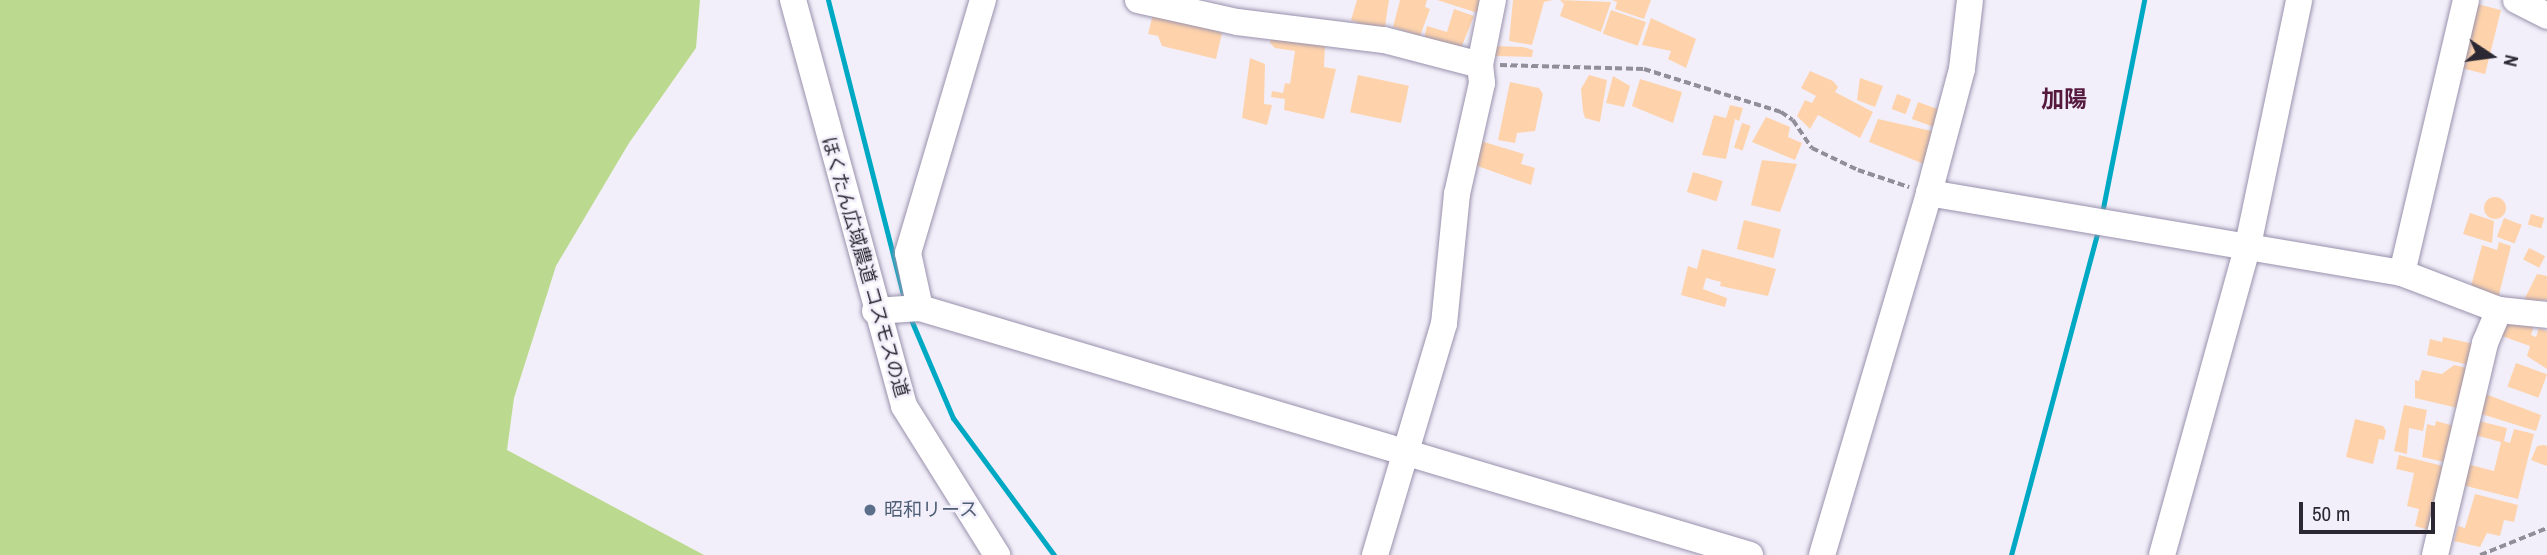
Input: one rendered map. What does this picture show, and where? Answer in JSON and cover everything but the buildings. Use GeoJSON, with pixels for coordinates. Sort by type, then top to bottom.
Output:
{"type":"FeatureCollection","features":[{"type":"Feature","properties":{"kind":"street","name":"ほくたん広域農道 コスモスの道"},"geometry":{"type":"LineString","coordinates":[[793,0],[875,311],[904,406],[996,555]]}},
{"type":"Feature","properties":{"kind":"street"},"geometry":{"type":"LineString","coordinates":[[920,308],[908,253],[983,0]]}},
{"type":"Feature","properties":{"kind":"street"},"geometry":{"type":"LineString","coordinates":[[1138,0],[1237,23],[1384,40],[1480,65]]}},
{"type":"Feature","properties":{"kind":"street"},"geometry":{"type":"LineString","coordinates":[[1375,555],[1444,324],[1457,194],[1482,83],[1480,65],[1493,0]]}},
{"type":"Feature","properties":{"kind":"street"},"geometry":{"type":"LineString","coordinates":[[1822,555],[1929,193],[1962,69],[1970,0]]}},
{"type":"Feature","properties":{"kind":"street"},"geometry":{"type":"LineString","coordinates":[[2162,555],[2248,245],[2299,0]]}},
{"type":"Feature","properties":{"kind":"street"},"geometry":{"type":"LineString","coordinates":[[2402,273],[2466,0]]}},
{"type":"Feature","properties":{"kind":"street"},"geometry":{"type":"LineString","coordinates":[[2516,0],[2547,16]]}},
{"type":"Feature","properties":{"kind":"street"},"geometry":{"type":"LineString","coordinates":[[1929,193],[2402,273],[2499,310],[2547,315]]}},
{"type":"Feature","properties":{"kind":"street"},"geometry":{"type":"LineString","coordinates":[[875,311],[920,308],[1077,359],[1405,452],[1750,555]]}},
{"type":"Feature","properties":{"kind":"street"},"geometry":{"type":"LineString","coordinates":[[2435,555],[2485,344],[2499,310]]}},
{"type":"Feature","properties":{"kind":"path"},"geometry":{"type":"LineString","coordinates":[[1480,65],[1644,69],[1781,112],[1793,120],[1812,148],[1858,170],[1929,193]]}},
{"type":"Feature","properties":{"kind":"path"},"geometry":{"type":"LineString","coordinates":[[2480,555],[2547,528]]}},
{"type":"Feature","properties":{"kind":"green space"},"geometry":{"type":"Polygon","coordinates":[[[0,0],[700,0],[696,48],[629,143],[556,266],[514,398],[507,450],[704,555],[0,555],[0,0]]]}},
{"type":"Feature","properties":{"kind":"waterway"},"geometry":{"type":"LineString","coordinates":[[828,0],[905,302]]}},
{"type":"Feature","properties":{"kind":"waterway"},"geometry":{"type":"LineString","coordinates":[[2102,213],[2144,0]]}},
{"type":"Feature","properties":{"kind":"waterway"},"geometry":{"type":"LineString","coordinates":[[2011,555],[2098,230]]}},
{"type":"Feature","properties":{"kind":"waterway"},"geometry":{"type":"LineString","coordinates":[[909,315],[953,418],[1054,555]]}},
{"type":"Feature","properties":{"kind":"place","name":"昭和リース"},"geometry":{"type":"Point","coordinates":[870,510]}},
{"type":"Feature","properties":{"kind":"district","name":"加陽"},"geometry":{"type":"Point","coordinates":[2064,99]}}]}
